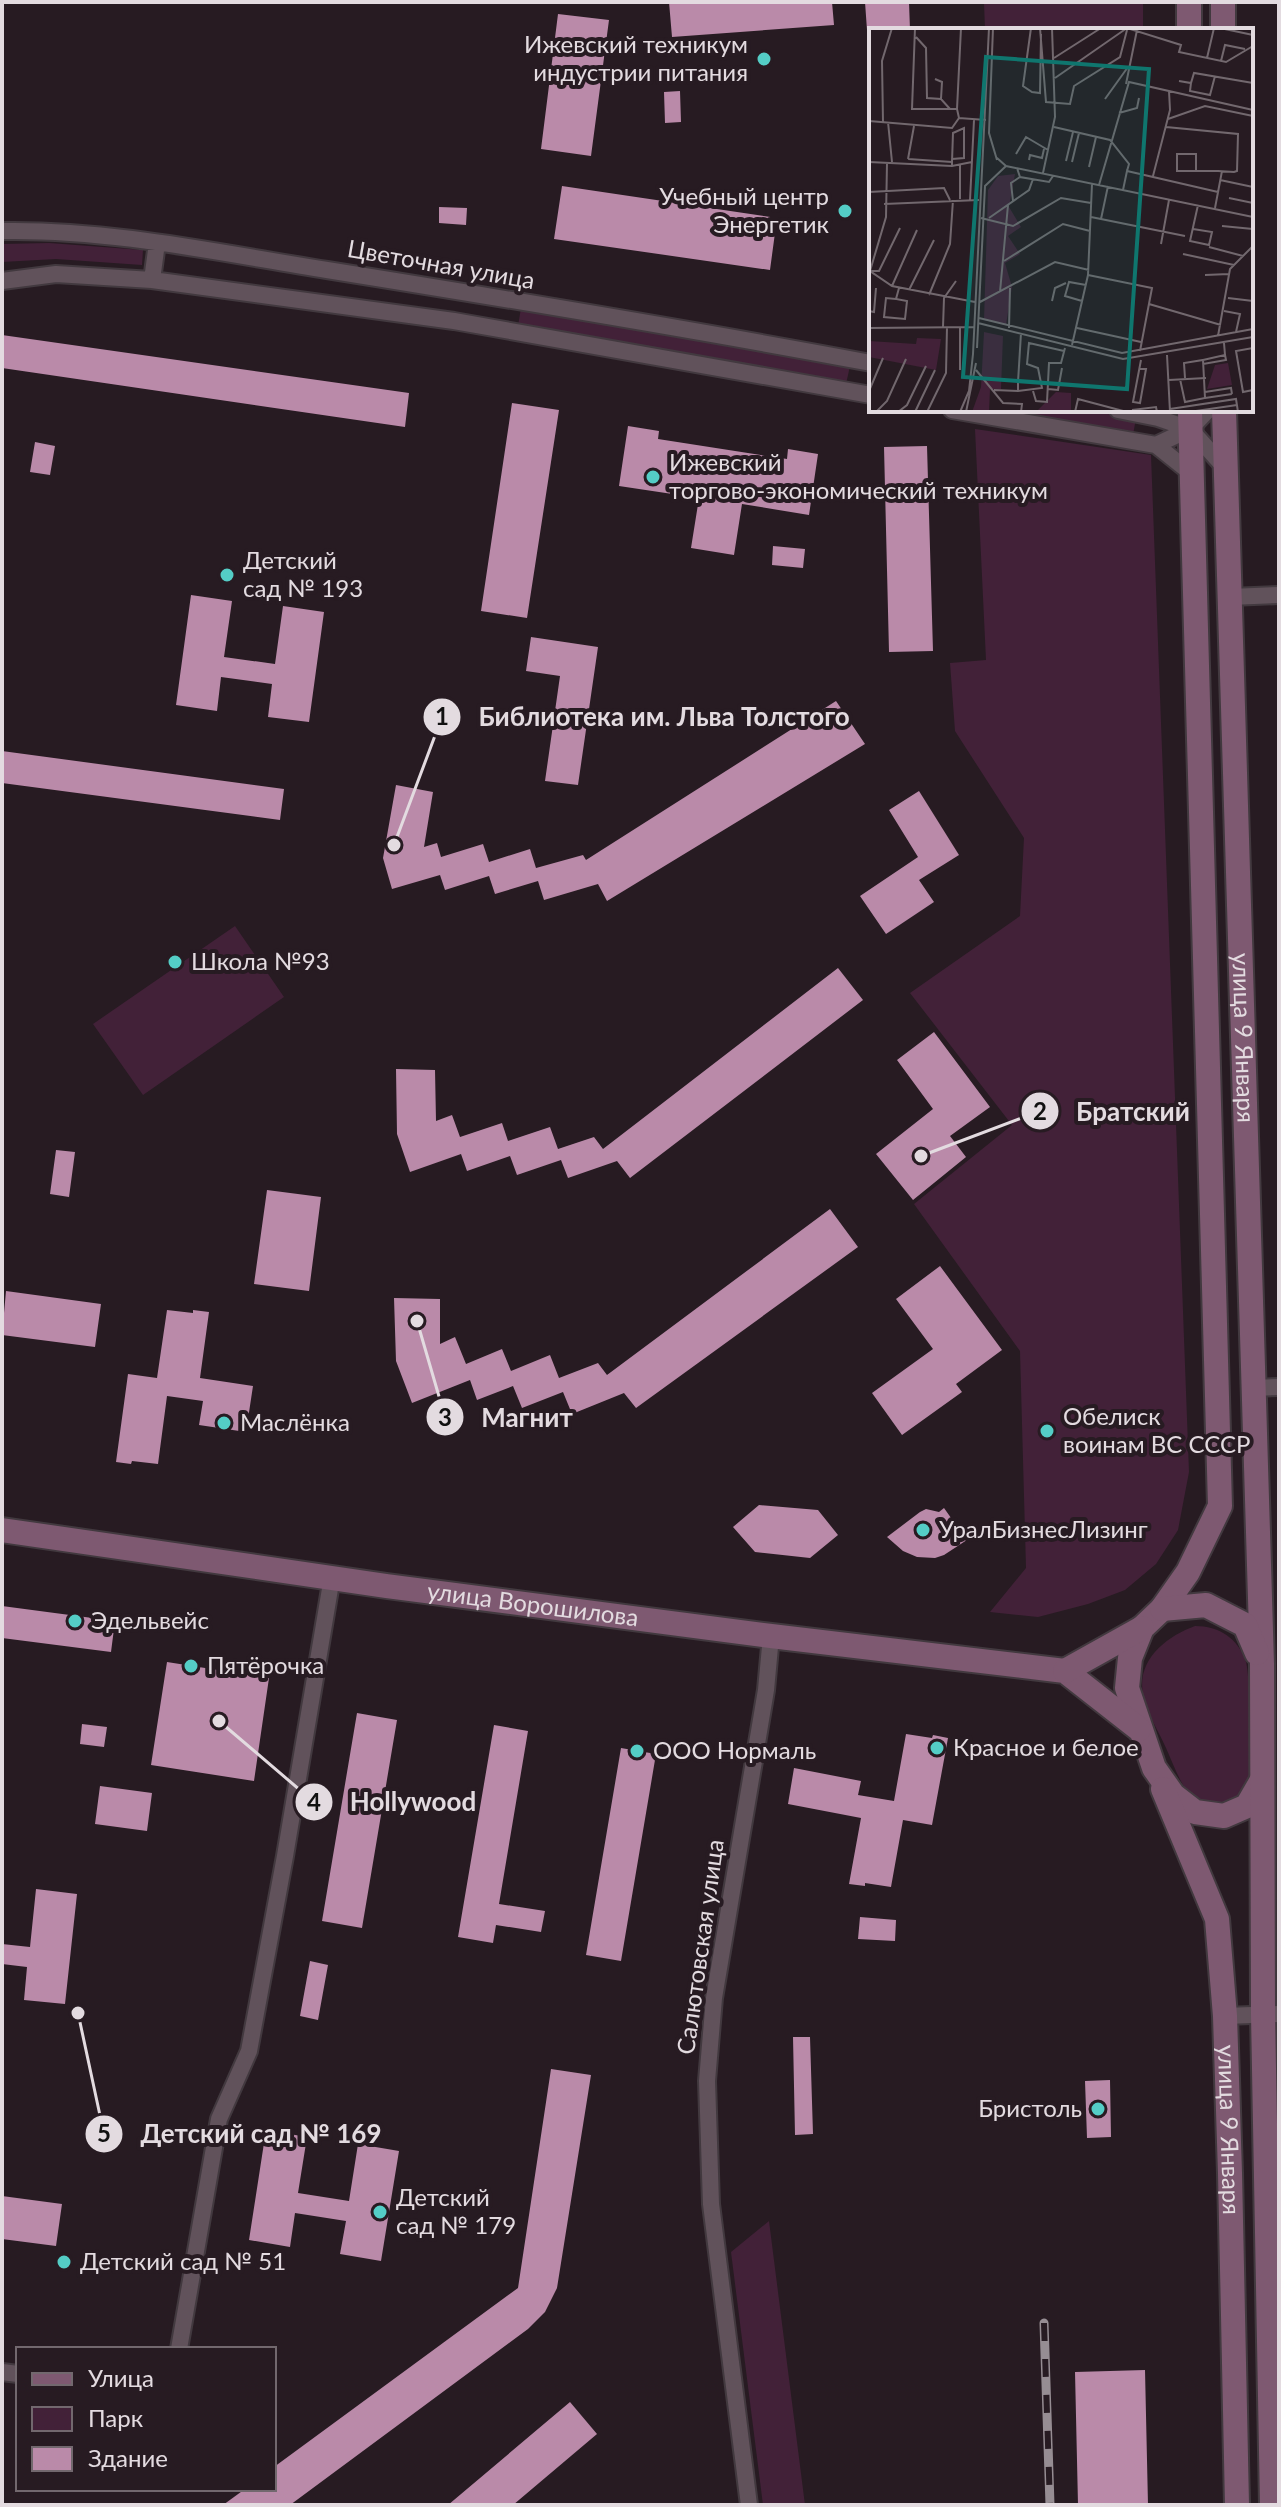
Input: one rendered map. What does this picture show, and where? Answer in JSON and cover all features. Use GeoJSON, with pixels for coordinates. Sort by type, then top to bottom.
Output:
{"type":"FeatureCollection","features":[{"type":"Feature","properties":{"kind":"main road"},"geometry":{"type":"LineString","coordinates":[[1189,2],[1189,28]]}},
{"type":"Feature","properties":{"kind":"main road"},"geometry":{"type":"LineString","coordinates":[[1223,2],[1223,28]]}},
{"type":"Feature","properties":{"kind":"main road","name":"улица 9 Января"},"geometry":{"type":"LineString","coordinates":[[1224,412],[1262,1664]]}},
{"type":"Feature","properties":{"kind":"main road","name":"улица 9 Января"},"geometry":{"type":"LineString","coordinates":[[1162,1609],[1188,1572],[1220,1506],[1190,419]]}},
{"type":"Feature","properties":{"kind":"main road","name":"улица Ворошилова"},"geometry":{"type":"LineString","coordinates":[[2,1530],[771,1636],[1065,1671]]}},
{"type":"Feature","properties":{"kind":"main road"},"geometry":{"type":"LineString","coordinates":[[1139,1729],[1065,1671],[1142,1628],[1162,1609],[1206,1605],[1245,1625],[1262,1664],[1262,1780],[1247,1806],[1224,1816],[1195,1812],[1173,1795],[1154,1768],[1127,1688],[1130,1658],[1142,1628]]}},
{"type":"Feature","properties":{"kind":"main road","name":"улица 9 Января"},"geometry":{"type":"LineString","coordinates":[[1154,1768],[1217,1919],[1225,2016],[1237,2505]]}},
{"type":"Feature","properties":{"kind":"main road","name":"улица 9 Января"},"geometry":{"type":"LineString","coordinates":[[1262,1780],[1271,2014],[1272,2505]]}},
{"type":"Feature","properties":{"kind":"street","name":"Цветочная улица"},"geometry":{"type":"LineString","coordinates":[[2,231],[47,230],[157,243],[459,291],[866,362]]}},
{"type":"Feature","properties":{"kind":"street"},"geometry":{"type":"LineString","coordinates":[[152,280],[157,243]]}},
{"type":"Feature","properties":{"kind":"street"},"geometry":{"type":"LineString","coordinates":[[2,281],[56,274],[152,280],[454,321],[864,394],[866,362]]}},
{"type":"Feature","properties":{"kind":"street"},"geometry":{"type":"LineString","coordinates":[[454,321],[459,291]]}},
{"type":"Feature","properties":{"kind":"street"},"geometry":{"type":"LineString","coordinates":[[964,412],[1156,445],[1191,473]]}},
{"type":"Feature","properties":{"kind":"street"},"geometry":{"type":"LineString","coordinates":[[1140,412],[1190,419],[1226,469]]}},
{"type":"Feature","properties":{"kind":"street"},"geometry":{"type":"LineString","coordinates":[[1156,445],[1190,419]]}},
{"type":"Feature","properties":{"kind":"street"},"geometry":{"type":"LineString","coordinates":[[1230,597],[1279,595]]}},
{"type":"Feature","properties":{"kind":"street"},"geometry":{"type":"LineString","coordinates":[[1253,1388],[1279,1387]]}},
{"type":"Feature","properties":{"kind":"street"},"geometry":{"type":"LineString","coordinates":[[179,2347],[219,2119],[249,2051],[332,1577]]}},
{"type":"Feature","properties":{"kind":"street","name":"Салютовская улица"},"geometry":{"type":"LineString","coordinates":[[749,2505],[711,2204],[707,2081],[714,1998],[766,1690],[771,1636]]}},
{"type":"Feature","properties":{"kind":"street"},"geometry":{"type":"LineString","coordinates":[[1225,2016],[1271,2014]]}},
{"type":"Feature","properties":{"kind":"green space"},"geometry":{"type":"Polygon","coordinates":[[[984,2],[1143,2],[1143,28],[985,28],[984,2]]]}},
{"type":"Feature","properties":{"kind":"green space"},"geometry":{"type":"Polygon","coordinates":[[[49,243],[143,250],[142,265],[56,259],[2,262],[2,244],[49,243]]]}},
{"type":"Feature","properties":{"kind":"green space"},"geometry":{"type":"Polygon","coordinates":[[[521,308],[850,366],[846,384],[518,326],[521,308]]]}},
{"type":"Feature","properties":{"kind":"green space"},"geometry":{"type":"Polygon","coordinates":[[[1002,412],[1102,412],[1136,418],[1133,435],[1002,412]]]}},
{"type":"Feature","properties":{"kind":"green space"},"geometry":{"type":"Polygon","coordinates":[[[975,429],[1151,455],[1189,1472],[1178,1530],[1156,1564],[1125,1590],[1088,1604],[1038,1617],[990,1612],[1026,1568],[1020,1351],[914,1204],[1012,1125],[910,993],[1020,916],[1024,838],[955,731],[950,663],[986,660],[975,429]]]}},
{"type":"Feature","properties":{"kind":"green space"},"geometry":{"type":"Polygon","coordinates":[[[235,926],[284,997],[143,1095],[93,1024],[235,926]]]}},
{"type":"Feature","properties":{"kind":"green space"},"geometry":{"type":"Polygon","coordinates":[[[1195,1626],[1212,1628],[1226,1635],[1238,1646],[1246,1662],[1250,1769],[1243,1792],[1228,1805],[1206,1804],[1188,1792],[1144,1698],[1144,1673],[1154,1653],[1173,1637],[1195,1626]]]}},
{"type":"Feature","properties":{"kind":"green space"},"geometry":{"type":"Polygon","coordinates":[[[769,2221],[805,2505],[763,2505],[731,2252],[769,2221]]]}},
{"type":"Feature","properties":{"kind":"building"},"geometry":{"type":"Polygon","coordinates":[[[669,2],[832,2],[834,25],[672,37],[669,2]]]}},
{"type":"Feature","properties":{"kind":"building"},"geometry":{"type":"Polygon","coordinates":[[[865,2],[909,2],[910,28],[867,30],[865,2]]]}},
{"type":"Feature","properties":{"kind":"building"},"geometry":{"type":"Polygon","coordinates":[[[558,14],[609,20],[591,156],[541,149],[558,14]]]}},
{"type":"Feature","properties":{"kind":"building"},"geometry":{"type":"Polygon","coordinates":[[[680,91],[681,122],[665,123],[664,92],[680,91]]]}},
{"type":"Feature","properties":{"kind":"building"},"geometry":{"type":"Polygon","coordinates":[[[562,186],[777,218],[770,270],[554,239],[562,186]]]}},
{"type":"Feature","properties":{"kind":"building"},"geometry":{"type":"Polygon","coordinates":[[[439,207],[467,208],[466,225],[439,223],[439,207]]]}},
{"type":"Feature","properties":{"kind":"building"},"geometry":{"type":"Polygon","coordinates":[[[2,335],[409,393],[405,427],[2,368],[2,335]]]}},
{"type":"Feature","properties":{"kind":"building"},"geometry":{"type":"Polygon","coordinates":[[[512,403],[559,410],[527,618],[481,611],[512,403]]]}},
{"type":"Feature","properties":{"kind":"building"},"geometry":{"type":"Polygon","coordinates":[[[628,426],[659,431],[658,439],[787,459],[788,449],[818,454],[809,515],[742,504],[734,555],[691,548],[699,498],[619,486],[628,426]]]}},
{"type":"Feature","properties":{"kind":"building"},"geometry":{"type":"Polygon","coordinates":[[[35,442],[55,446],[50,475],[30,472],[35,442]]]}},
{"type":"Feature","properties":{"kind":"building"},"geometry":{"type":"Polygon","coordinates":[[[927,446],[933,651],[889,652],[884,447],[927,446]]]}},
{"type":"Feature","properties":{"kind":"building"},"geometry":{"type":"Polygon","coordinates":[[[773,546],[805,549],[803,568],[772,565],[773,546]]]}},
{"type":"Feature","properties":{"kind":"building"},"geometry":{"type":"Polygon","coordinates":[[[191,595],[232,601],[224,657],[275,664],[283,606],[324,612],[309,722],[268,717],[272,684],[221,677],[217,711],[176,705],[191,595]]]}},
{"type":"Feature","properties":{"kind":"building"},"geometry":{"type":"Polygon","coordinates":[[[531,637],[598,647],[578,785],[545,781],[560,676],[526,671],[531,637]]]}},
{"type":"Feature","properties":{"kind":"building"},"geometry":{"type":"Polygon","coordinates":[[[836,701],[865,744],[607,901],[598,884],[544,900],[538,881],[495,894],[489,876],[445,890],[440,875],[392,889],[383,858],[396,785],[433,792],[424,847],[437,843],[441,857],[483,844],[489,862],[530,849],[536,868],[583,855],[586,860],[836,701]]]}},
{"type":"Feature","properties":{"kind":"building"},"geometry":{"type":"Polygon","coordinates":[[[2,751],[284,789],[280,820],[2,783],[2,751]]]}},
{"type":"Feature","properties":{"kind":"building"},"geometry":{"type":"Polygon","coordinates":[[[919,791],[959,855],[919,880],[934,902],[886,934],[860,896],[918,857],[889,810],[919,791]]]}},
{"type":"Feature","properties":{"kind":"building"},"geometry":{"type":"Polygon","coordinates":[[[838,968],[863,1000],[630,1178],[617,1161],[568,1178],[561,1160],[517,1175],[510,1156],[467,1171],[461,1154],[410,1172],[397,1134],[396,1069],[435,1070],[436,1121],[452,1115],[460,1137],[502,1123],[508,1141],[550,1127],[558,1149],[594,1137],[603,1149],[838,968]]]}},
{"type":"Feature","properties":{"kind":"building"},"geometry":{"type":"Polygon","coordinates":[[[934,1032],[990,1107],[950,1136],[966,1157],[913,1200],[876,1154],[933,1109],[897,1060],[934,1032]]]}},
{"type":"Feature","properties":{"kind":"building"},"geometry":{"type":"Polygon","coordinates":[[[56,1150],[75,1152],[69,1197],[50,1194],[56,1150]]]}},
{"type":"Feature","properties":{"kind":"building"},"geometry":{"type":"Polygon","coordinates":[[[267,1190],[321,1197],[309,1291],[254,1284],[267,1190]]]}},
{"type":"Feature","properties":{"kind":"building"},"geometry":{"type":"Polygon","coordinates":[[[830,1209],[858,1247],[636,1408],[624,1393],[572,1414],[563,1392],[522,1408],[513,1386],[477,1400],[470,1380],[412,1403],[396,1361],[394,1298],[440,1299],[440,1344],[455,1337],[466,1364],[502,1349],[511,1371],[550,1355],[559,1378],[598,1363],[607,1375],[830,1209]]]}},
{"type":"Feature","properties":{"kind":"building"},"geometry":{"type":"Polygon","coordinates":[[[940,1266],[1002,1350],[956,1384],[962,1392],[902,1435],[872,1393],[933,1349],[896,1299],[940,1266]]]}},
{"type":"Feature","properties":{"kind":"building"},"geometry":{"type":"Polygon","coordinates":[[[6,1291],[101,1304],[95,1347],[2,1335],[6,1291]]]}},
{"type":"Feature","properties":{"kind":"building"},"geometry":{"type":"Polygon","coordinates":[[[167,1310],[209,1312],[200,1378],[253,1386],[246,1432],[199,1425],[203,1401],[167,1396],[158,1464],[116,1462],[128,1374],[157,1378],[167,1310]]]}},
{"type":"Feature","properties":{"kind":"building"},"geometry":{"type":"Polygon","coordinates":[[[759,1505],[818,1510],[838,1535],[810,1558],[755,1552],[733,1527],[759,1505]]]}},
{"type":"Feature","properties":{"kind":"building"},"geometry":{"type":"Polygon","coordinates":[[[944,1508],[961,1532],[973,1536],[944,1555],[917,1557],[903,1551],[887,1537],[920,1512],[926,1509],[939,1512],[944,1508]]]}},
{"type":"Feature","properties":{"kind":"building"},"geometry":{"type":"Polygon","coordinates":[[[2,1606],[115,1621],[111,1652],[2,1638],[2,1606]]]}},
{"type":"Feature","properties":{"kind":"building"},"geometry":{"type":"Polygon","coordinates":[[[167,1662],[269,1678],[254,1781],[151,1765],[167,1662]]]}},
{"type":"Feature","properties":{"kind":"building"},"geometry":{"type":"Polygon","coordinates":[[[357,1713],[397,1720],[362,1928],[322,1921],[357,1713]]]}},
{"type":"Feature","properties":{"kind":"building"},"geometry":{"type":"Polygon","coordinates":[[[82,1724],[107,1727],[104,1747],[80,1744],[82,1724]]]}},
{"type":"Feature","properties":{"kind":"building"},"geometry":{"type":"Polygon","coordinates":[[[494,1725],[528,1731],[499,1904],[545,1911],[541,1932],[496,1925],[493,1943],[458,1937],[494,1725]]]}},
{"type":"Feature","properties":{"kind":"building"},"geometry":{"type":"Polygon","coordinates":[[[906,1734],[948,1738],[932,1825],[903,1820],[891,1887],[849,1884],[861,1818],[788,1804],[794,1768],[861,1781],[858,1795],[894,1801],[906,1734]]]}},
{"type":"Feature","properties":{"kind":"building"},"geometry":{"type":"Polygon","coordinates":[[[621,1748],[656,1754],[621,1961],[586,1955],[621,1748]]]}},
{"type":"Feature","properties":{"kind":"building"},"geometry":{"type":"Polygon","coordinates":[[[100,1786],[152,1793],[147,1831],[95,1824],[100,1786]]]}},
{"type":"Feature","properties":{"kind":"building"},"geometry":{"type":"Polygon","coordinates":[[[36,1889],[77,1894],[65,2004],[24,2000],[27,1967],[2,1964],[2,1944],[30,1947],[36,1889]]]}},
{"type":"Feature","properties":{"kind":"building"},"geometry":{"type":"Polygon","coordinates":[[[860,1917],[896,1920],[895,1941],[858,1939],[860,1917]]]}},
{"type":"Feature","properties":{"kind":"building"},"geometry":{"type":"Polygon","coordinates":[[[310,1961],[328,1965],[318,2020],[300,2016],[310,1961]]]}},
{"type":"Feature","properties":{"kind":"building"},"geometry":{"type":"Polygon","coordinates":[[[793,2037],[810,2037],[813,2134],[795,2135],[793,2037]]]}},
{"type":"Feature","properties":{"kind":"building"},"geometry":{"type":"Polygon","coordinates":[[[551,2069],[591,2075],[557,2288],[545,2312],[528,2329],[290,2505],[223,2505],[242,2491],[276,2491],[276,2466],[518,2288],[551,2069]]]}},
{"type":"Feature","properties":{"kind":"building","name":"Бристоль"},"geometry":{"type":"Polygon","coordinates":[[[1110,2080],[1111,2137],[1087,2138],[1085,2081],[1110,2080]]]}},
{"type":"Feature","properties":{"kind":"building"},"geometry":{"type":"Polygon","coordinates":[[[266,2130],[307,2137],[298,2193],[349,2201],[358,2144],[399,2151],[381,2261],[340,2254],[346,2221],[295,2213],[290,2247],[249,2240],[266,2130]]]}},
{"type":"Feature","properties":{"kind":"building"},"geometry":{"type":"Polygon","coordinates":[[[2,2196],[62,2204],[56,2246],[2,2239],[2,2196]]]}},
{"type":"Feature","properties":{"kind":"building"},"geometry":{"type":"Polygon","coordinates":[[[1145,2370],[1148,2505],[1078,2505],[1075,2372],[1145,2370]]]}},
{"type":"Feature","properties":{"kind":"building"},"geometry":{"type":"Polygon","coordinates":[[[570,2402],[597,2434],[513,2505],[448,2505],[570,2402]]]}},
{"type":"Feature","properties":{"kind":"railway"},"geometry":{"type":"LineString","coordinates":[[1044,2323],[1050,2505]]}},
{"type":"Feature","properties":{"kind":"place","name":"Ижевский техникум индустрии питания"},"geometry":{"type":"Point","coordinates":[764,59]}},
{"type":"Feature","properties":{"kind":"place","name":"Учебный центр Энергетик"},"geometry":{"type":"Point","coordinates":[845,211]}},
{"type":"Feature","properties":{"kind":"place","name":"Ижевский торгово-экономический техникум"},"geometry":{"type":"Point","coordinates":[653,477]}},
{"type":"Feature","properties":{"kind":"place","name":"Детский сад № 193"},"geometry":{"type":"Point","coordinates":[227,575]}},
{"type":"Feature","properties":{"kind":"place","name":"Библиотека им. Льва Толстого"},"geometry":{"type":"Point","coordinates":[394,845]}},
{"type":"Feature","properties":{"kind":"place","name":"Школа №93"},"geometry":{"type":"Point","coordinates":[175,962]}},
{"type":"Feature","properties":{"kind":"place","name":"Братский"},"geometry":{"type":"Point","coordinates":[921,1156]}},
{"type":"Feature","properties":{"kind":"place","name":"Магнит"},"geometry":{"type":"Point","coordinates":[417,1321]}},
{"type":"Feature","properties":{"kind":"place","name":"Маслёнка"},"geometry":{"type":"Point","coordinates":[224,1423]}},
{"type":"Feature","properties":{"kind":"place","name":"Обелиск воинам ВС СССР"},"geometry":{"type":"Point","coordinates":[1047,1431]}},
{"type":"Feature","properties":{"kind":"place","name":"УралБизнесЛизинг"},"geometry":{"type":"Point","coordinates":[923,1530]}},
{"type":"Feature","properties":{"kind":"place","name":"Эдельвейс"},"geometry":{"type":"Point","coordinates":[75,1621]}},
{"type":"Feature","properties":{"kind":"place","name":"Пятёрочка"},"geometry":{"type":"Point","coordinates":[191,1666]}},
{"type":"Feature","properties":{"kind":"place","name":"Hollywood"},"geometry":{"type":"Point","coordinates":[219,1721]}},
{"type":"Feature","properties":{"kind":"place","name":"Красное и белое"},"geometry":{"type":"Point","coordinates":[937,1748]}},
{"type":"Feature","properties":{"kind":"place","name":"ООО Нормаль"},"geometry":{"type":"Point","coordinates":[637,1751]}},
{"type":"Feature","properties":{"kind":"place","name":"Детский сад № 169"},"geometry":{"type":"Point","coordinates":[78,2013]}},
{"type":"Feature","properties":{"kind":"place","name":"Бристоль"},"geometry":{"type":"Point","coordinates":[1098,2109]}},
{"type":"Feature","properties":{"kind":"place","name":"Детский сад № 179"},"geometry":{"type":"Point","coordinates":[380,2212]}},
{"type":"Feature","properties":{"kind":"place","name":"Детский сад № 51"},"geometry":{"type":"Point","coordinates":[64,2262]}}]}
